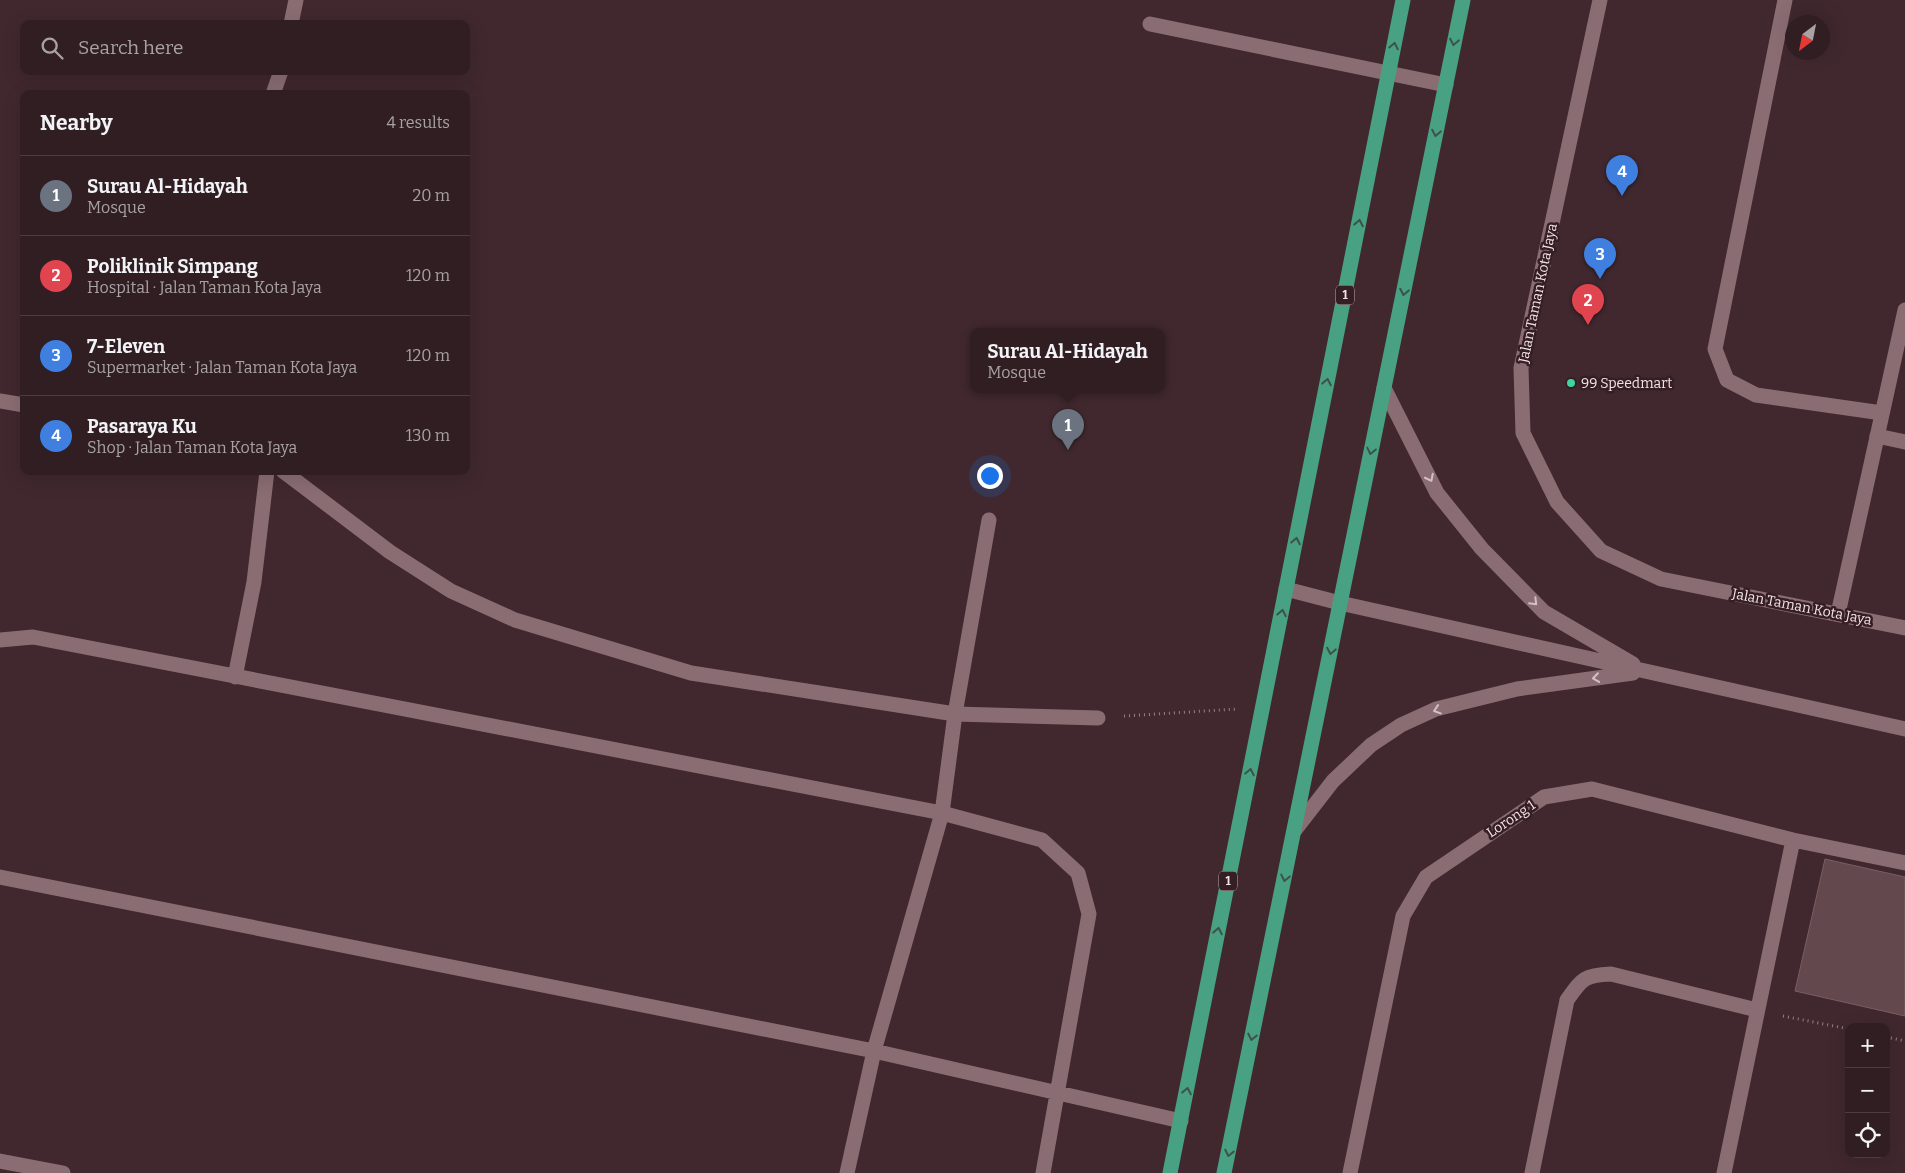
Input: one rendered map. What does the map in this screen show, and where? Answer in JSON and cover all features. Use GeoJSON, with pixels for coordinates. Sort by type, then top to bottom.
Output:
{"type":"FeatureCollection","features":[{"type":"Feature","properties":{"kind":"highway","name":"1"},"geometry":{"type":"LineString","coordinates":[[1170,1173],[1403,0]]}},
{"type":"Feature","properties":{"kind":"highway"},"geometry":{"type":"LineString","coordinates":[[1224,1173],[1463,0]]}},
{"type":"Feature","properties":{"kind":"street"},"geometry":{"type":"LineString","coordinates":[[292,20],[296,0]]}},
{"type":"Feature","properties":{"kind":"street","name":"Jalan Taman Kota Jaya"},"geometry":{"type":"LineString","coordinates":[[1600,0],[1521,368],[1522,433],[1557,502],[1601,551],[1661,579],[1905,628]]}},
{"type":"Feature","properties":{"kind":"street"},"geometry":{"type":"LineString","coordinates":[[1785,0],[1715,349],[1727,380],[1756,395],[1882,414]]}},
{"type":"Feature","properties":{"kind":"street"},"geometry":{"type":"LineString","coordinates":[[1150,24],[1446,85]]}},
{"type":"Feature","properties":{"kind":"street"},"geometry":{"type":"LineString","coordinates":[[274,90],[280,75]]}},
{"type":"Feature","properties":{"kind":"street"},"geometry":{"type":"LineString","coordinates":[[1838,614],[1905,310]]}},
{"type":"Feature","properties":{"kind":"street"},"geometry":{"type":"LineString","coordinates":[[1384,388],[1437,493],[1482,550],[1544,612],[1645,671]]}},
{"type":"Feature","properties":{"kind":"street"},"geometry":{"type":"LineString","coordinates":[[0,401],[20,404]]}},
{"type":"Feature","properties":{"kind":"street"},"geometry":{"type":"LineString","coordinates":[[1877,436],[1905,442]]}},
{"type":"Feature","properties":{"kind":"street"},"geometry":{"type":"LineString","coordinates":[[235,677],[254,582],[267,475]]}},
{"type":"Feature","properties":{"kind":"street"},"geometry":{"type":"LineString","coordinates":[[288,475],[390,552],[451,591],[515,620],[691,672],[955,714],[1098,718]]}},
{"type":"Feature","properties":{"kind":"street"},"geometry":{"type":"LineString","coordinates":[[847,1173],[874,1052],[942,813],[955,714],[990,520]]}},
{"type":"Feature","properties":{"kind":"street"},"geometry":{"type":"LineString","coordinates":[[1286,589],[1340,603],[1905,729]]}},
{"type":"Feature","properties":{"kind":"street"},"geometry":{"type":"LineString","coordinates":[[0,640],[33,638],[942,813],[1042,840],[1078,873],[1089,914],[1043,1173]]}},
{"type":"Feature","properties":{"kind":"street"},"geometry":{"type":"LineString","coordinates":[[1295,830],[1333,781],[1371,745],[1400,725],[1436,709],[1517,689],[1645,671]]}},
{"type":"Feature","properties":{"kind":"street","name":"Lorong 1"},"geometry":{"type":"LineString","coordinates":[[1350,1173],[1403,916],[1426,877],[1544,796],[1592,789],[1793,840],[1905,863]]}},
{"type":"Feature","properties":{"kind":"street"},"geometry":{"type":"LineString","coordinates":[[1724,1173],[1793,840]]}},
{"type":"Feature","properties":{"kind":"street"},"geometry":{"type":"LineString","coordinates":[[0,876],[874,1052],[1180,1121]]}},
{"type":"Feature","properties":{"kind":"street"},"geometry":{"type":"LineString","coordinates":[[1532,1173],[1567,1000],[1578,984],[1591,975],[1611,974],[1757,1010]]}},
{"type":"Feature","properties":{"kind":"street"},"geometry":{"type":"LineString","coordinates":[[0,1162],[63,1173]]}},
{"type":"Feature","properties":{"kind":"path"},"geometry":{"type":"LineString","coordinates":[[1098,718],[1263,707]]}},
{"type":"Feature","properties":{"kind":"path"},"geometry":{"type":"LineString","coordinates":[[1757,1010],[1845,1028]]}},
{"type":"Feature","properties":{"kind":"path"},"geometry":{"type":"LineString","coordinates":[[1890,1038],[1905,1040]]}},
{"type":"Feature","properties":{"kind":"building"},"geometry":{"type":"Polygon","coordinates":[[[1825,859],[1905,877],[1905,1016],[1795,991],[1825,859]]]}},
{"type":"Feature","properties":{"kind":"place","name":"Pasaraya Ku"},"geometry":{"type":"Point","coordinates":[1622,196]}},
{"type":"Feature","properties":{"kind":"place","name":"7-Eleven"},"geometry":{"type":"Point","coordinates":[1600,279]}},
{"type":"Feature","properties":{"kind":"place","name":"Poliklinik Simpang"},"geometry":{"type":"Point","coordinates":[1588,325]}},
{"type":"Feature","properties":{"kind":"place","name":"99 Speedmart"},"geometry":{"type":"Point","coordinates":[1571,383]}},
{"type":"Feature","properties":{"kind":"place","name":"Surau Al-Hidayah"},"geometry":{"type":"Point","coordinates":[1068,450]}}]}
